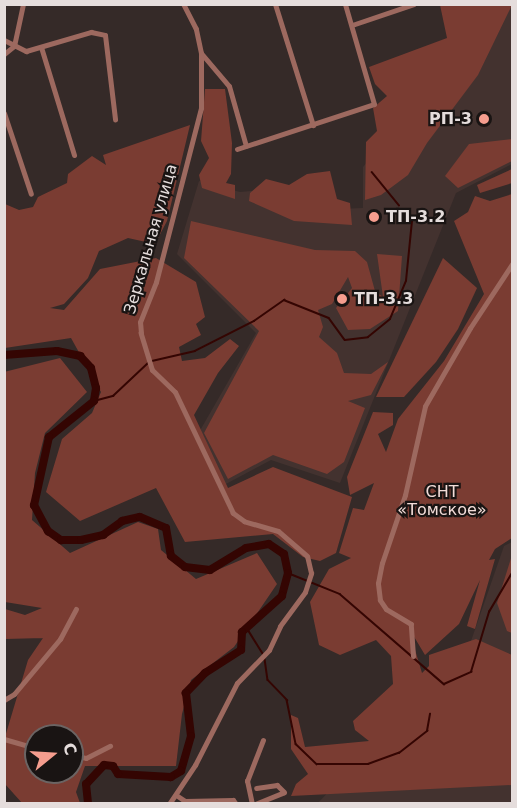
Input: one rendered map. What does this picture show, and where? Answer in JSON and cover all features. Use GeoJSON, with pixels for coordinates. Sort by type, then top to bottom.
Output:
{"type":"FeatureCollection","features":[{"type":"Feature","properties":{"kind":"street"},"geometry":{"type":"LineString","coordinates":[[4,54],[14,46],[23,4]]}},
{"type":"Feature","properties":{"kind":"street","name":"Зеркальная улица"},"geometry":{"type":"LineString","coordinates":[[169,804],[233,690],[251,666],[269,650],[280,626],[305,592],[311,573],[307,556],[278,531],[244,521],[233,513],[175,392],[152,370],[141,333],[140,322],[156,282],[198,123],[201,53],[196,29],[183,4]]}},
{"type":"Feature","properties":{"kind":"street"},"geometry":{"type":"LineString","coordinates":[[275,4],[313,125]]}},
{"type":"Feature","properties":{"kind":"street"},"geometry":{"type":"LineString","coordinates":[[237,149],[374,104],[345,4]]}},
{"type":"Feature","properties":{"kind":"street"},"geometry":{"type":"LineString","coordinates":[[352,25],[414,4]]}},
{"type":"Feature","properties":{"kind":"street"},"geometry":{"type":"LineString","coordinates":[[4,40],[27,51],[91,32],[105,35],[115,119]]}},
{"type":"Feature","properties":{"kind":"street"},"geometry":{"type":"LineString","coordinates":[[41,47],[74,155]]}},
{"type":"Feature","properties":{"kind":"street"},"geometry":{"type":"LineString","coordinates":[[201,53],[229,86],[246,146]]}},
{"type":"Feature","properties":{"kind":"street"},"geometry":{"type":"LineString","coordinates":[[4,112],[31,194]]}},
{"type":"Feature","properties":{"kind":"street"},"geometry":{"type":"LineString","coordinates":[[413,656],[411,624],[386,609],[380,600],[378,583],[382,563],[405,495],[425,406],[470,328],[513,264]]}},
{"type":"Feature","properties":{"kind":"street"},"geometry":{"type":"LineString","coordinates":[[4,700],[14,694],[60,639],[76,609]]}},
{"type":"Feature","properties":{"kind":"street"},"geometry":{"type":"LineString","coordinates":[[4,739],[24,745]]}},
{"type":"Feature","properties":{"kind":"street"},"geometry":{"type":"LineString","coordinates":[[256,788],[277,785],[284,792],[253,804],[248,782],[263,740]]}},
{"type":"Feature","properties":{"kind":"street"},"geometry":{"type":"LineString","coordinates":[[84,758],[110,746]]}},
{"type":"Feature","properties":{"kind":"street"},"geometry":{"type":"LineString","coordinates":[[176,795],[185,801],[233,800],[236,804]]}},
{"type":"Feature","properties":{"kind":"shaded area"},"geometry":{"type":"Polygon","coordinates":[[[496,5],[512,5],[512,164],[456,193],[340,483],[271,460],[224,485],[198,434],[256,333],[177,254],[199,181],[240,192],[304,186],[311,210],[363,208],[363,167],[496,5]]]}},
{"type":"Feature","properties":{"kind":"shaded area"},"geometry":{"type":"Polygon","coordinates":[[[512,542],[512,803],[317,804],[471,641],[504,546],[512,542]]]}},
{"type":"Feature","properties":{"kind":"green space"},"geometry":{"type":"Polygon","coordinates":[[[440,5],[512,5],[478,75],[427,143],[408,175],[381,195],[365,200],[366,142],[377,131],[373,108],[387,96],[375,84],[369,67],[447,38],[440,5]]]}},
{"type":"Feature","properties":{"kind":"green space"},"geometry":{"type":"Polygon","coordinates":[[[205,89],[225,89],[232,143],[231,174],[226,183],[235,185],[235,199],[202,188],[199,175],[209,158],[201,141],[205,89]]]}},
{"type":"Feature","properties":{"kind":"green space"},"geometry":{"type":"Polygon","coordinates":[[[190,125],[167,221],[155,244],[128,238],[99,251],[88,278],[64,304],[50,308],[64,310],[100,269],[156,258],[196,282],[205,317],[196,324],[201,335],[179,347],[182,361],[205,358],[230,339],[239,346],[218,373],[194,415],[228,488],[273,467],[352,497],[336,553],[320,561],[303,557],[273,534],[185,542],[156,488],[80,521],[46,492],[62,439],[92,413],[101,392],[71,338],[5,348],[5,204],[19,210],[33,207],[38,197],[67,183],[68,174],[92,156],[106,165],[103,155],[190,125]]]}},
{"type":"Feature","properties":{"kind":"green space"},"geometry":{"type":"Polygon","coordinates":[[[512,139],[512,161],[458,188],[445,176],[469,144],[512,139]]]}},
{"type":"Feature","properties":{"kind":"green space"},"geometry":{"type":"Polygon","coordinates":[[[512,169],[512,183],[480,193],[477,185],[512,169]]]}},
{"type":"Feature","properties":{"kind":"green space"},"geometry":{"type":"Polygon","coordinates":[[[330,171],[337,199],[350,203],[352,225],[294,221],[249,201],[250,193],[266,179],[289,185],[307,174],[330,171]]]}},
{"type":"Feature","properties":{"kind":"green space","name":"СНТ «Томское»"},"geometry":{"type":"Polygon","coordinates":[[[512,194],[512,538],[495,549],[489,560],[495,559],[475,629],[467,626],[480,580],[459,624],[425,655],[413,635],[413,643],[422,673],[429,666],[429,655],[476,639],[512,655],[512,785],[291,796],[296,784],[308,774],[291,749],[291,715],[298,718],[305,747],[369,741],[355,730],[353,721],[393,684],[391,656],[376,640],[340,655],[319,645],[310,602],[329,569],[351,558],[339,553],[353,508],[364,510],[374,483],[350,495],[347,477],[373,412],[393,413],[393,425],[378,434],[386,452],[398,419],[444,361],[484,294],[454,221],[468,212],[475,196],[490,201],[512,194]]]}},
{"type":"Feature","properties":{"kind":"green space"},"geometry":{"type":"Polygon","coordinates":[[[191,221],[315,250],[355,251],[367,262],[375,291],[383,297],[377,254],[402,256],[398,311],[370,329],[348,330],[336,308],[352,288],[348,277],[332,304],[318,310],[323,327],[319,337],[337,353],[344,373],[371,374],[388,362],[371,395],[348,401],[365,408],[344,462],[327,474],[273,455],[228,479],[204,433],[259,331],[184,258],[191,221]]]}},
{"type":"Feature","properties":{"kind":"green space"},"geometry":{"type":"Polygon","coordinates":[[[443,258],[477,288],[458,329],[436,362],[404,397],[376,397],[443,258]]]}},
{"type":"Feature","properties":{"kind":"green space"},"geometry":{"type":"Polygon","coordinates":[[[60,358],[87,392],[45,433],[35,473],[32,520],[70,553],[138,522],[158,529],[161,550],[196,579],[257,553],[277,584],[234,647],[191,680],[182,714],[176,766],[85,766],[84,769],[84,724],[24,724],[24,784],[79,784],[76,792],[80,803],[22,803],[5,784],[5,737],[28,660],[43,638],[5,639],[5,609],[25,615],[42,608],[5,602],[4,372],[60,358]]]}},
{"type":"Feature","properties":{"kind":"green space"},"geometry":{"type":"Polygon","coordinates":[[[512,555],[512,633],[507,631],[497,603],[512,555]]]}},
{"type":"Feature","properties":{"kind":"waterway"},"geometry":{"type":"LineString","coordinates":[[372,172],[399,205]]}},
{"type":"Feature","properties":{"kind":"waterway"},"geometry":{"type":"LineString","coordinates":[[152,361],[195,351],[254,321],[284,300],[329,318],[345,340],[368,337],[390,319],[406,281],[412,221],[408,213]]}},
{"type":"Feature","properties":{"kind":"waterway"},"geometry":{"type":"LineString","coordinates":[[4,355],[57,351],[80,356],[91,368],[96,388],[94,401],[49,437],[34,505],[48,531],[61,540],[81,540],[103,535],[122,521],[140,517],[166,528],[171,556],[185,567],[210,570],[246,548],[269,544],[284,554],[288,573],[282,596],[242,632],[241,650],[205,673],[186,693],[191,736],[181,771],[171,777],[118,774],[113,766],[104,765],[86,784],[88,804]]}},
{"type":"Feature","properties":{"kind":"waterway"},"geometry":{"type":"LineString","coordinates":[[94,401],[113,396],[148,363]]}},
{"type":"Feature","properties":{"kind":"waterway"},"geometry":{"type":"LineString","coordinates":[[288,573],[340,594],[444,684],[471,672],[489,612],[512,573]]}},
{"type":"Feature","properties":{"kind":"waterway"},"geometry":{"type":"LineString","coordinates":[[247,628],[264,655]]}},
{"type":"Feature","properties":{"kind":"waterway"},"geometry":{"type":"LineString","coordinates":[[265,659],[268,680],[287,700],[296,744],[317,764],[368,764],[399,753],[427,731],[430,714]]}},
{"type":"Feature","properties":{"kind":"place","name":"РП-3"},"geometry":{"type":"Point","coordinates":[484,119]}},
{"type":"Feature","properties":{"kind":"place","name":"ТП-3.2"},"geometry":{"type":"Point","coordinates":[374,217]}},
{"type":"Feature","properties":{"kind":"place","name":"ТП-3.3"},"geometry":{"type":"Point","coordinates":[342,299]}}]}
